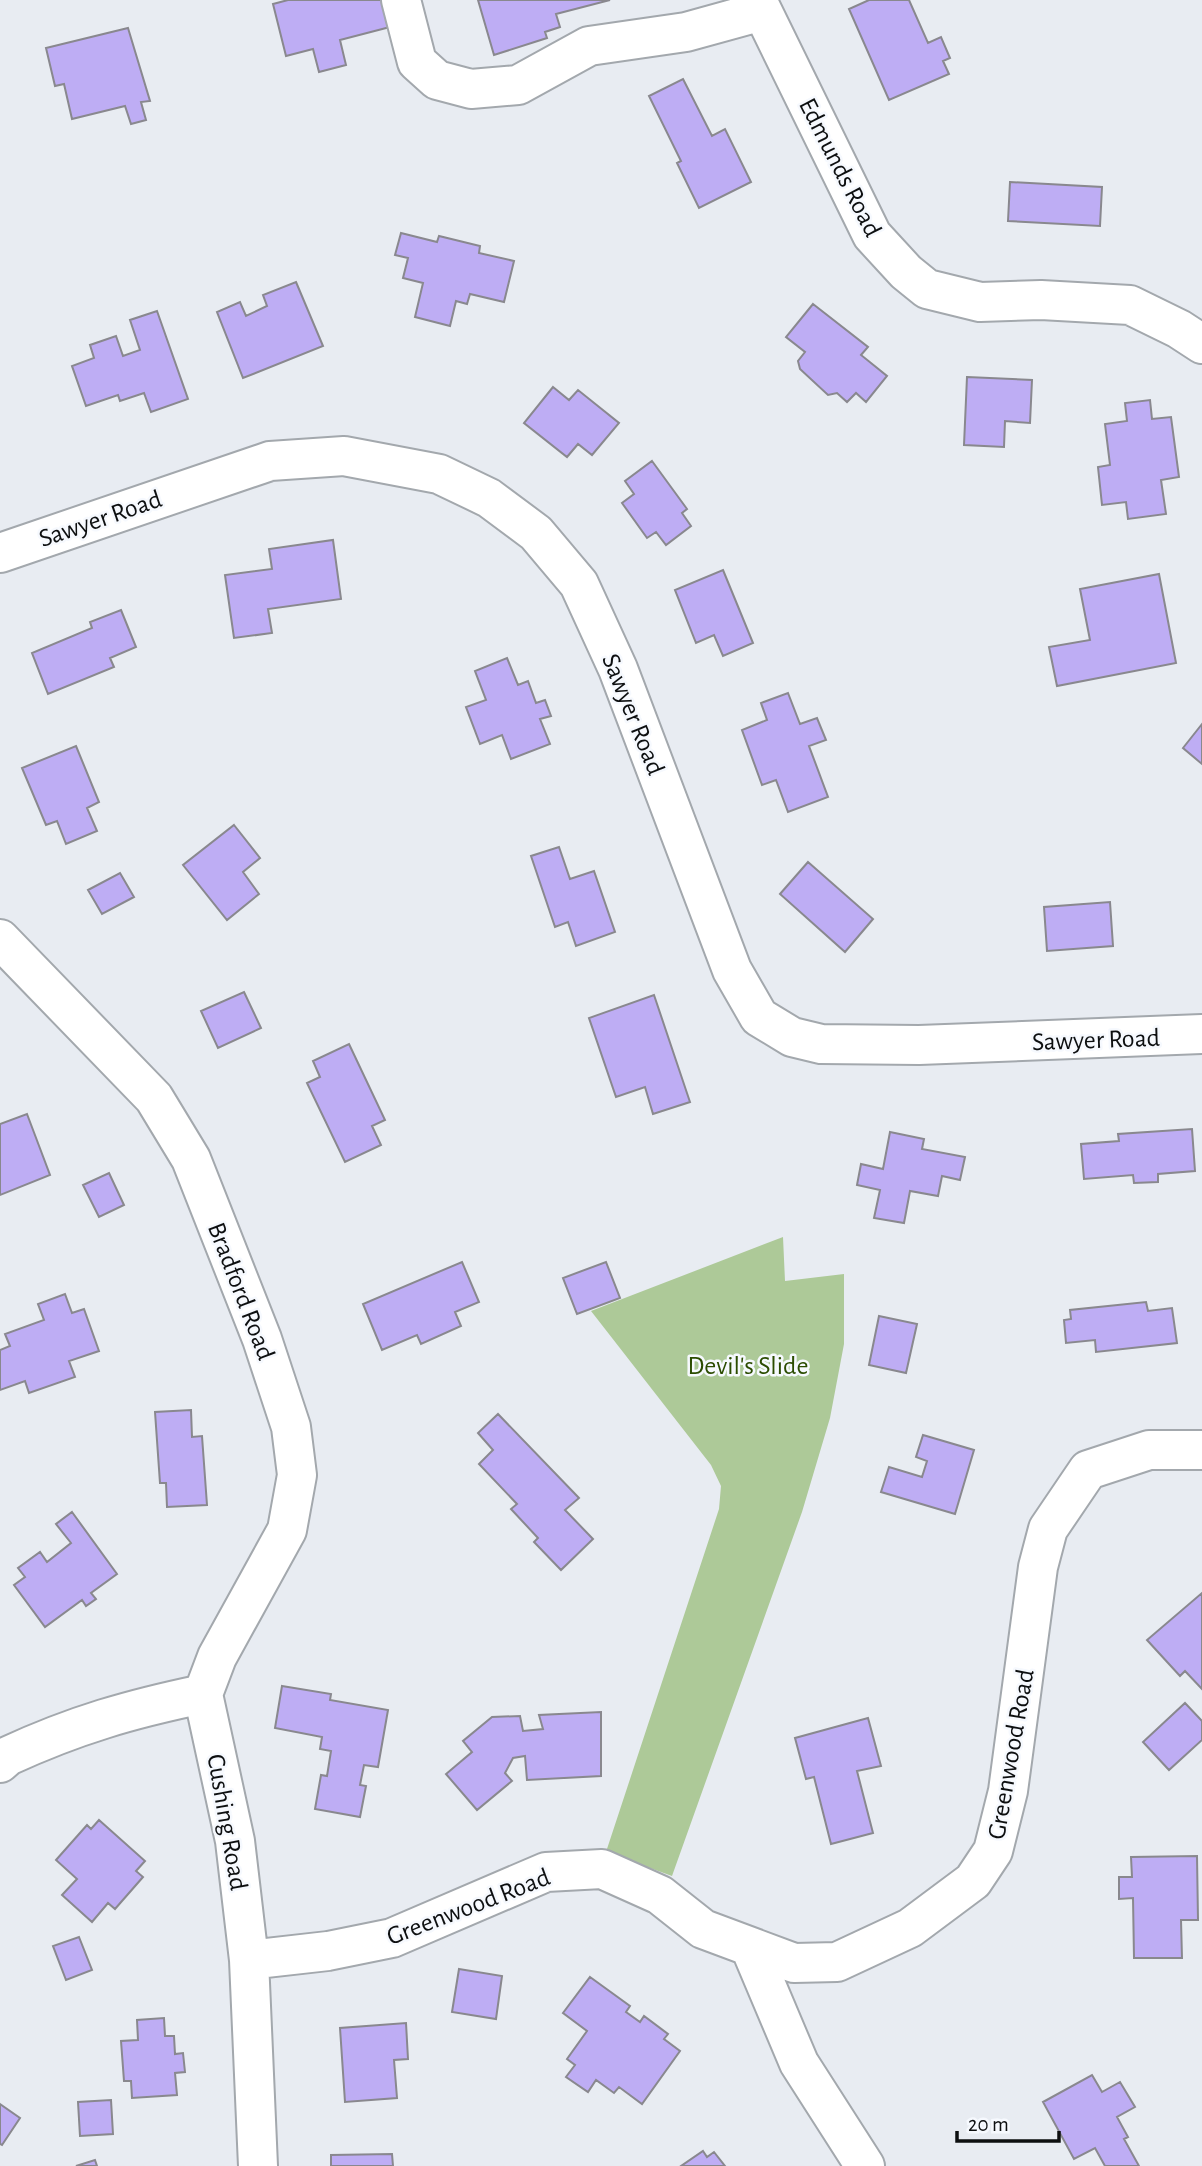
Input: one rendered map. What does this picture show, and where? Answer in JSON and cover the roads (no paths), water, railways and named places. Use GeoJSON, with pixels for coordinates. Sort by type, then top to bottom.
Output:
{"type":"FeatureCollection","features":[{"type":"Feature","properties":{"kind":"street"},"geometry":{"type":"LineString","coordinates":[[401,0],[417,62],[437,80],[471,89],[518,85],[589,46],[686,32],[760,5]]}},
{"type":"Feature","properties":{"kind":"street","name":"Edmunds Road"},"geometry":{"type":"LineString","coordinates":[[760,5],[872,235],[906,272],[927,289],[980,302],[1041,300],[1130,305],[1180,329],[1202,344]]}},
{"type":"Feature","properties":{"kind":"street","name":"Sawyer Road"},"geometry":{"type":"LineString","coordinates":[[0,553],[270,461],[344,456],[439,474],[489,498],[536,533],[579,584],[618,669],[732,970],[759,1017],[793,1037],[821,1044],[919,1045],[1202,1034]]}},
{"type":"Feature","properties":{"kind":"street","name":"Bradford Road"},"geometry":{"type":"LineString","coordinates":[[0,939],[155,1098],[191,1159],[262,1339],[291,1427],[297,1475],[287,1530],[217,1657],[203,1695]]}},
{"type":"Feature","properties":{"kind":"street","name":"Greenwood Road"},"geometry":{"type":"LineString","coordinates":[[249,1960],[328,1951],[392,1938],[545,1872],[602,1869],[660,1895],[703,1929],[793,1963],[837,1962],[909,1928],[973,1881],[993,1851],[1008,1791],[1038,1567],[1048,1529],[1088,1469],[1149,1450],[1202,1450]]}},
{"type":"Feature","properties":{"kind":"street"},"geometry":{"type":"LineString","coordinates":[[0,1763],[8,1756],[66,1730],[126,1710],[203,1695]]}},
{"type":"Feature","properties":{"kind":"street","name":"Cushing Road"},"geometry":{"type":"LineString","coordinates":[[203,1695],[235,1841],[249,1960],[258,2166]]}},
{"type":"Feature","properties":{"kind":"street"},"geometry":{"type":"LineString","coordinates":[[750,1947],[799,2063],[865,2166]]}},
{"type":"Feature","properties":{"kind":"park label","name":"Devil's Slide"},"geometry":{"type":"Point","coordinates":[748,1365]}}]}
